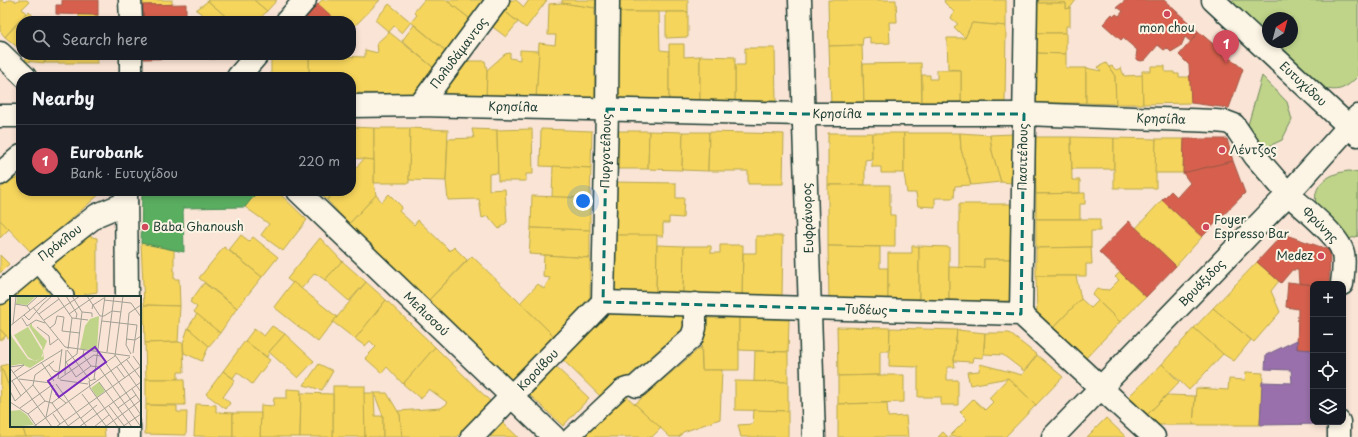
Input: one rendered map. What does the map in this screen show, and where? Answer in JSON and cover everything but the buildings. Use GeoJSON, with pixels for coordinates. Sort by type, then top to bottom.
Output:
{"type":"FeatureCollection","features":[{"type":"Feature","properties":{"kind":"street"},"geometry":{"type":"LineString","coordinates":[[130,0],[131,16]]}},
{"type":"Feature","properties":{"kind":"street"},"geometry":{"type":"LineString","coordinates":[[291,16],[305,0]]}},
{"type":"Feature","properties":{"kind":"street","name":"Πολυδάμαντος"},"geometry":{"type":"LineString","coordinates":[[420,105],[498,0]]}},
{"type":"Feature","properties":{"kind":"street","name":"Πυργοτέλους"},"geometry":{"type":"LineString","coordinates":[[603,302],[608,0]]}},
{"type":"Feature","properties":{"kind":"street","name":"Ευφράνορος"},"geometry":{"type":"LineString","coordinates":[[800,0],[814,437]]}},
{"type":"Feature","properties":{"kind":"street","name":"Πασιτέλους"},"geometry":{"type":"LineString","coordinates":[[1021,314],[1026,0]]}},
{"type":"Feature","properties":{"kind":"street","name":"Ευτυχίδου"},"geometry":{"type":"LineString","coordinates":[[1214,0],[1355,126]]}},
{"type":"Feature","properties":{"kind":"street"},"geometry":{"type":"LineString","coordinates":[[0,53],[20,72]]}},
{"type":"Feature","properties":{"kind":"street"},"geometry":{"type":"LineString","coordinates":[[131,60],[131,72]]}},
{"type":"Feature","properties":{"kind":"street"},"geometry":{"type":"LineString","coordinates":[[242,72],[253,60]]}},
{"type":"Feature","properties":{"kind":"street","name":"Κρησίλα"},"geometry":{"type":"LineString","coordinates":[[356,106],[420,105],[804,114],[1024,114],[1226,122],[1234,125],[1255,156],[1288,194]]}},
{"type":"Feature","properties":{"kind":"street"},"geometry":{"type":"LineString","coordinates":[[0,116],[16,116]]}},
{"type":"Feature","properties":{"kind":"street","name":"Βρυάξιδος"},"geometry":{"type":"LineString","coordinates":[[1053,437],[1355,126]]}},
{"type":"Feature","properties":{"kind":"street"},"geometry":{"type":"LineString","coordinates":[[0,174],[16,160]]}},
{"type":"Feature","properties":{"kind":"street","name":"Φρύνης"},"geometry":{"type":"LineString","coordinates":[[1288,194],[1331,234],[1339,244],[1343,254],[1342,281]]}},
{"type":"Feature","properties":{"kind":"street","name":"Μελισσού"},"geometry":{"type":"LineString","coordinates":[[303,196],[554,437]]}},
{"type":"Feature","properties":{"kind":"street"},"geometry":{"type":"LineString","coordinates":[[126,197],[127,296]]}},
{"type":"Feature","properties":{"kind":"street","name":"Πρόκλου"},"geometry":{"type":"LineString","coordinates":[[0,293],[97,215],[126,197]]}},
{"type":"Feature","properties":{"kind":"street"},"geometry":{"type":"LineString","coordinates":[[37,262],[65,296]]}},
{"type":"Feature","properties":{"kind":"street","name":"Τυδέως"},"geometry":{"type":"LineString","coordinates":[[603,302],[1021,314]]}},
{"type":"Feature","properties":{"kind":"street","name":"Κοροίβου"},"geometry":{"type":"LineString","coordinates":[[472,437],[603,302]]}},
{"type":"Feature","properties":{"kind":"street"},"geometry":{"type":"LineString","coordinates":[[570,437],[622,388],[637,386],[692,337],[696,328],[695,304]]}},
{"type":"Feature","properties":{"kind":"street"},"geometry":{"type":"LineString","coordinates":[[1021,314],[1154,437]]}},
{"type":"Feature","properties":{"kind":"street"},"geometry":{"type":"LineString","coordinates":[[1339,425],[1339,437]]}},
{"type":"Feature","properties":{"kind":"highlighted area"},"geometry":{"type":"Polygon","coordinates":[[[607,109],[804,114],[1024,114],[1021,314],[603,302],[607,109]]]}},
{"type":"Feature","properties":{"kind":"green space"},"geometry":{"type":"Polygon","coordinates":[[[1222,0],[1358,0],[1358,76],[1347,86],[1337,90],[1326,89],[1312,83],[1274,48],[1298,48],[1298,12],[1262,12],[1262,37],[1222,0]]]}},
{"type":"Feature","properties":{"kind":"green space"},"geometry":{"type":"Polygon","coordinates":[[[1262,76],[1287,102],[1292,120],[1282,140],[1267,147],[1253,139],[1248,125],[1262,76]]]}},
{"type":"Feature","properties":{"kind":"green space"},"geometry":{"type":"Polygon","coordinates":[[[1349,171],[1358,173],[1358,236],[1346,240],[1322,216],[1316,204],[1316,196],[1317,189],[1326,179],[1341,172],[1349,171]]]}},
{"type":"Feature","properties":{"kind":"place","name":"mon chou"},"geometry":{"type":"Point","coordinates":[1167,14]}},
{"type":"Feature","properties":{"kind":"place","name":"Eurobank"},"geometry":{"type":"Point","coordinates":[1226,63]}},
{"type":"Feature","properties":{"kind":"place","name":"Λέντζος"},"geometry":{"type":"Point","coordinates":[1222,150]}},
{"type":"Feature","properties":{"kind":"place","name":"Baba Ghanoush"},"geometry":{"type":"Point","coordinates":[145,227]}},
{"type":"Feature","properties":{"kind":"place","name":"Foyer Espresso Bar"},"geometry":{"type":"Point","coordinates":[1206,227]}},
{"type":"Feature","properties":{"kind":"place","name":"Medez"},"geometry":{"type":"Point","coordinates":[1321,256]}}]}
